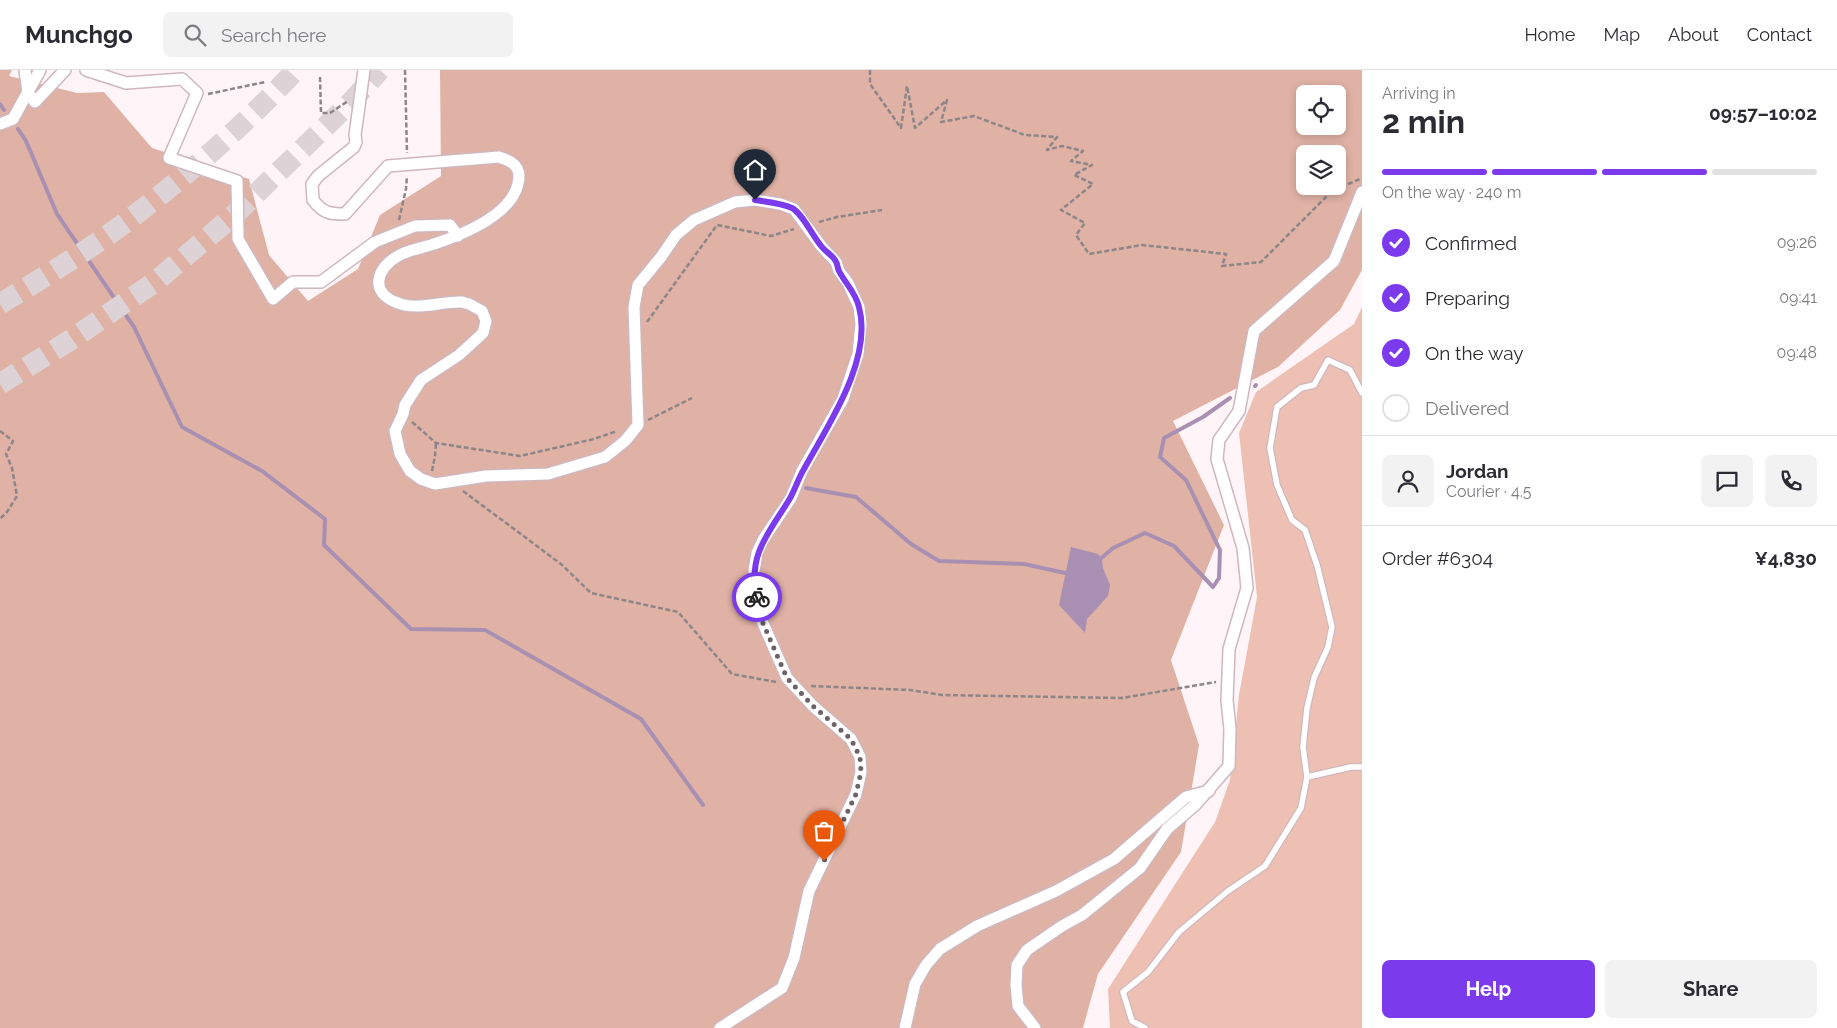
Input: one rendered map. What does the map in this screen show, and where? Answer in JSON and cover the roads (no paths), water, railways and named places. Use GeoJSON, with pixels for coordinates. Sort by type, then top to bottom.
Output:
{"type":"FeatureCollection","features":[{"type":"Feature","properties":{"kind":"street"},"geometry":{"type":"LineString","coordinates":[[25,70],[28,93],[34,102],[65,70]]}},
{"type":"Feature","properties":{"kind":"street"},"geometry":{"type":"LineString","coordinates":[[0,124],[13,119],[40,70]]}},
{"type":"Feature","properties":{"kind":"street"},"geometry":{"type":"LineString","coordinates":[[86,70],[126,82],[182,79],[197,93],[168,158],[237,181],[238,239],[273,299],[293,282],[321,282],[374,242],[414,226],[450,224],[458,236]]}},
{"type":"Feature","properties":{"kind":"street"},"geometry":{"type":"LineString","coordinates":[[364,70],[355,135],[356,142],[354,146],[318,176],[312,184],[313,200],[330,214],[345,214],[388,166],[499,157],[506,159],[517,167],[519,173],[517,190],[505,206],[492,218],[458,236],[400,254],[382,268],[379,275],[380,288],[383,293],[398,304],[462,302],[482,311],[486,321],[483,333],[476,342],[421,380],[405,405],[395,431],[400,454],[410,470],[421,479],[435,484],[486,476],[548,474],[605,457],[626,441],[638,424],[634,307],[638,285],[676,235],[694,220],[735,202],[755,200],[780,204],[794,209],[821,246],[836,262],[859,307],[861,324],[858,354],[843,399],[802,471],[791,498],[763,540],[757,553],[754,571],[762,621],[787,678],[813,706],[851,739],[860,757],[861,772],[856,794],[809,891],[794,958],[782,988],[720,1028]]}},
{"type":"Feature","properties":{"kind":"street"},"geometry":{"type":"LineString","coordinates":[[1035,1028],[1018,1006],[1016,986],[1017,965],[1027,950],[1082,915],[1140,868],[1167,829],[1196,804],[1229,766],[1230,729],[1227,700],[1229,649],[1247,588],[1244,548],[1218,459],[1219,440],[1239,411],[1254,331],[1334,261],[1362,192]]}},
{"type":"Feature","properties":{"kind":"street"},"geometry":{"type":"LineString","coordinates":[[905,1028],[915,984],[926,965],[940,949],[977,926],[1056,891],[1114,859],[1186,797],[1209,790]]}},
{"type":"Feature","properties":{"kind":"lane"},"geometry":{"type":"LineString","coordinates":[[1145,1028],[1132,1021],[1123,992],[1148,972],[1179,932],[1228,891],[1265,866],[1300,808],[1307,777],[1304,747],[1308,708],[1314,678],[1328,647],[1332,627],[1317,565],[1305,530],[1292,520],[1277,485],[1270,448],[1277,407],[1301,388],[1314,385],[1328,360],[1350,370],[1362,394]]}},
{"type":"Feature","properties":{"kind":"lane"},"geometry":{"type":"LineString","coordinates":[[1307,777],[1351,767],[1362,767]]}},
{"type":"Feature","properties":{"kind":"waterway"},"geometry":{"type":"LineString","coordinates":[[0,104],[4,110]]}},
{"type":"Feature","properties":{"kind":"waterway"},"geometry":{"type":"LineString","coordinates":[[18,129],[26,141],[57,214],[134,327],[182,427],[262,471],[325,519],[324,545],[411,629],[485,630],[641,719],[703,805]]}},
{"type":"Feature","properties":{"kind":"waterway"},"geometry":{"type":"LineString","coordinates":[[1099,560],[1113,548],[1145,533],[1174,546],[1213,587],[1219,578],[1220,550],[1186,480],[1160,457],[1164,438],[1203,417],[1230,398]]}},
{"type":"Feature","properties":{"kind":"waterway"},"geometry":{"type":"LineString","coordinates":[[806,488],[856,497],[911,544],[939,561],[1024,564],[1065,573],[1070,571]]}},
{"type":"Feature","properties":{"kind":"tunnel"},"geometry":{"type":"LineString","coordinates":[[0,304],[94,245],[157,198],[252,115],[296,70]]}},
{"type":"Feature","properties":{"kind":"tunnel"},"geometry":{"type":"LineString","coordinates":[[0,384],[72,339],[155,282],[233,216],[351,102],[380,70]]}}]}
